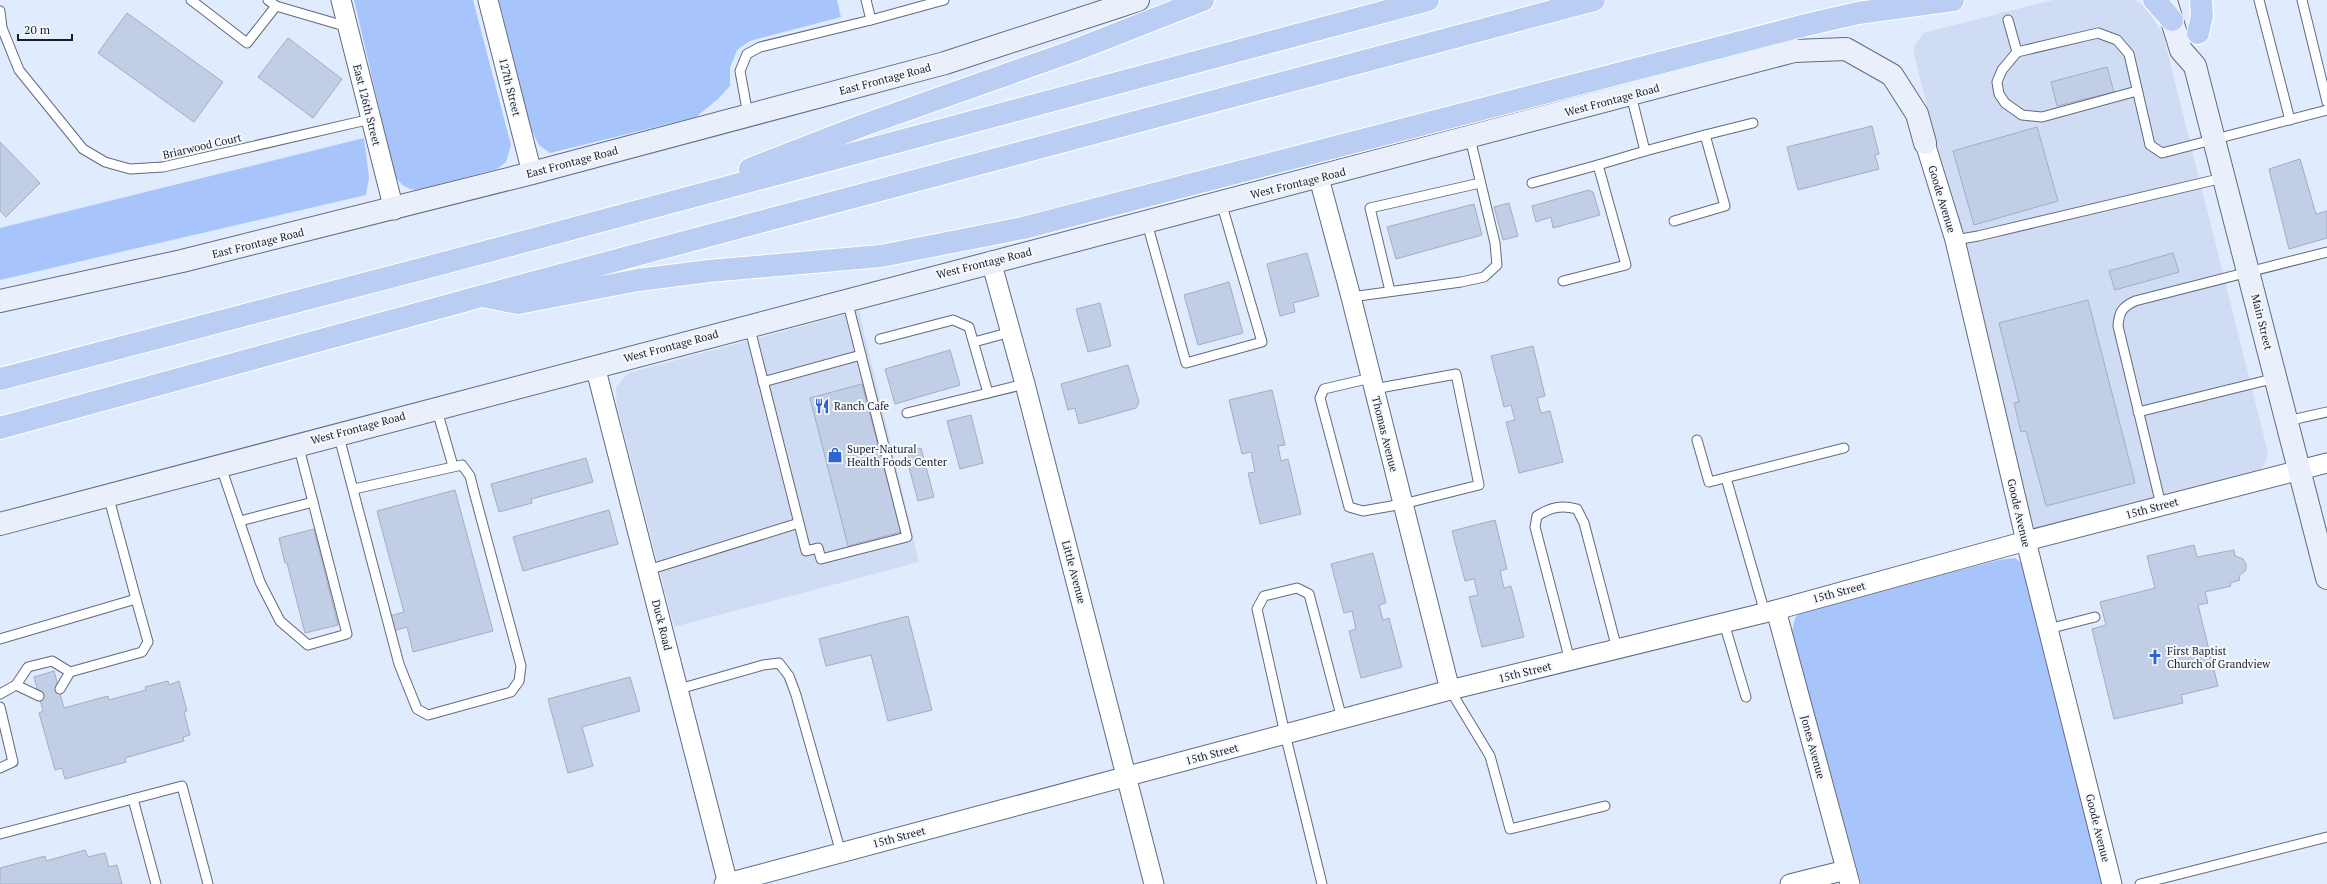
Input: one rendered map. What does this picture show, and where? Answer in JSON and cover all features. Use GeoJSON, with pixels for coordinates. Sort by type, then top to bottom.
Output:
{"type":"FeatureCollection","features":[{"type":"Feature","properties":{"kind":"highway"},"geometry":{"type":"LineString","coordinates":[[697,196],[712,184],[853,129],[1073,51],[1203,0]]}},
{"type":"Feature","properties":{"kind":"highway"},"geometry":{"type":"LineString","coordinates":[[0,379],[697,196],[1428,0]]}},
{"type":"Feature","properties":{"kind":"highway"},"geometry":{"type":"LineString","coordinates":[[0,428],[482,296],[1594,0]]}},
{"type":"Feature","properties":{"kind":"highway"},"geometry":{"type":"LineString","coordinates":[[482,296],[518,303],[638,280],[709,271],[881,256],[954,242],[1023,228],[1806,24],[1858,13],[1954,0]]}},
{"type":"Feature","properties":{"kind":"highway"},"geometry":{"type":"LineString","coordinates":[[2154,0],[2172,20]]}},
{"type":"Feature","properties":{"kind":"highway"},"geometry":{"type":"LineString","coordinates":[[2198,33],[2202,16],[2201,0]]}},
{"type":"Feature","properties":{"kind":"street","name":"East 126th Street"},"geometry":{"type":"LineString","coordinates":[[341,0],[394,210]]}},
{"type":"Feature","properties":{"kind":"street","name":"127th Street"},"geometry":{"type":"LineString","coordinates":[[488,0],[532,174]]}},
{"type":"Feature","properties":{"kind":"street","name":"East Frontage Road"},"geometry":{"type":"LineString","coordinates":[[0,301],[182,261],[394,210],[532,174],[945,63],[1138,0]]}},
{"type":"Feature","properties":{"kind":"street","name":"Main Street"},"geometry":{"type":"LineString","coordinates":[[2166,0],[2181,50],[2195,66],[2299,470],[2317,527],[2327,578]]}},
{"type":"Feature","properties":{"kind":"street","name":"Main Street"},"geometry":{"type":"LineString","coordinates":[[2191,0],[2201,45],[2195,66]]}},
{"type":"Feature","properties":{"kind":"street","name":"West Frontage Road"},"geometry":{"type":"LineString","coordinates":[[0,524],[338,432],[595,366],[991,261],[1147,223],[1221,202],[1319,178],[1794,51],[1846,49],[1892,75],[1917,114],[1925,143]]}},
{"type":"Feature","properties":{"kind":"street","name":"Goode Avenue"},"geometry":{"type":"LineString","coordinates":[[1925,143],[1954,240],[2026,541],[2112,884]]}},
{"type":"Feature","properties":{"kind":"street","name":"Thomas Avenue"},"geometry":{"type":"LineString","coordinates":[[1319,178],[1351,298],[1450,690]]}},
{"type":"Feature","properties":{"kind":"street","name":"Little Avenue"},"geometry":{"type":"LineString","coordinates":[[991,261],[1025,384],[1128,777],[1154,884]]}},
{"type":"Feature","properties":{"kind":"street","name":"Duck Road"},"geometry":{"type":"LineString","coordinates":[[595,366],[679,689],[727,884]]}},
{"type":"Feature","properties":{"kind":"street","name":"15th Street"},"geometry":{"type":"LineString","coordinates":[[727,884],[1450,690],[1724,623],[2026,541],[2327,463]]}},
{"type":"Feature","properties":{"kind":"street","name":"Jones Avenue"},"geometry":{"type":"LineString","coordinates":[[1770,611],[1848,877]]}},
{"type":"Feature","properties":{"kind":"street"},"geometry":{"type":"LineString","coordinates":[[1790,884],[1848,877]]}},
{"type":"Feature","properties":{"kind":"lane"},"geometry":{"type":"LineString","coordinates":[[191,0],[247,43],[272,3],[348,27]]}},
{"type":"Feature","properties":{"kind":"lane"},"geometry":{"type":"LineString","coordinates":[[866,0],[871,20]]}},
{"type":"Feature","properties":{"kind":"lane"},"geometry":{"type":"LineString","coordinates":[[748,115],[740,71],[747,54],[760,47],[871,20],[944,0]]}},
{"type":"Feature","properties":{"kind":"lane"},"geometry":{"type":"LineString","coordinates":[[2260,0],[2290,120]]}},
{"type":"Feature","properties":{"kind":"lane"},"geometry":{"type":"LineString","coordinates":[[2302,0],[2327,102]]}},
{"type":"Feature","properties":{"kind":"lane","name":"Briarwood Court"},"geometry":{"type":"LineString","coordinates":[[0,11],[2,28],[19,70],[83,149],[106,162],[130,169],[163,167],[371,119]]}},
{"type":"Feature","properties":{"kind":"lane"},"geometry":{"type":"LineString","coordinates":[[2008,20],[2017,52]]}},
{"type":"Feature","properties":{"kind":"lane"},"geometry":{"type":"LineString","coordinates":[[2138,91],[2042,117],[2022,115],[2005,103],[1999,94],[1997,82],[2002,70],[2017,52],[2098,33],[2117,40],[2129,54],[2138,91],[2150,145],[2162,153],[2327,110]]}},
{"type":"Feature","properties":{"kind":"lane"},"geometry":{"type":"LineString","coordinates":[[1631,95],[1645,151]]}},
{"type":"Feature","properties":{"kind":"lane"},"geometry":{"type":"LineString","coordinates":[[1532,183],[1645,151],[1753,123]]}},
{"type":"Feature","properties":{"kind":"lane"},"geometry":{"type":"LineString","coordinates":[[1674,220],[1725,206],[1705,136]]}},
{"type":"Feature","properties":{"kind":"lane"},"geometry":{"type":"LineString","coordinates":[[1351,298],[1390,291],[1461,282],[1484,277],[1497,265],[1494,244],[1470,138]]}},
{"type":"Feature","properties":{"kind":"lane"},"geometry":{"type":"LineString","coordinates":[[1563,281],[1626,265],[1598,165]]}},
{"type":"Feature","properties":{"kind":"lane"},"geometry":{"type":"LineString","coordinates":[[1954,240],[1978,236],[2223,178]]}},
{"type":"Feature","properties":{"kind":"lane"},"geometry":{"type":"LineString","coordinates":[[1390,291],[1370,208],[1480,183]]}},
{"type":"Feature","properties":{"kind":"lane"},"geometry":{"type":"LineString","coordinates":[[1147,223],[1186,362],[1262,342],[1221,202]]}},
{"type":"Feature","properties":{"kind":"lane"},"geometry":{"type":"LineString","coordinates":[[2161,506],[2118,326],[2119,313],[2125,306],[2135,301],[2327,252]]}},
{"type":"Feature","properties":{"kind":"lane"},"geometry":{"type":"LineString","coordinates":[[748,325],[806,551],[818,548],[821,559],[907,537],[847,299]]}},
{"type":"Feature","properties":{"kind":"lane"},"geometry":{"type":"LineString","coordinates":[[880,339],[953,320],[969,327],[988,393]]}},
{"type":"Feature","properties":{"kind":"lane"},"geometry":{"type":"LineString","coordinates":[[974,342],[1011,332]]}},
{"type":"Feature","properties":{"kind":"lane"},"geometry":{"type":"LineString","coordinates":[[763,382],[861,355]]}},
{"type":"Feature","properties":{"kind":"lane"},"geometry":{"type":"LineString","coordinates":[[1456,374],[1479,485],[1403,504],[1363,511],[1350,507],[1320,398],[1324,389],[1456,374]]}},
{"type":"Feature","properties":{"kind":"lane"},"geometry":{"type":"LineString","coordinates":[[2138,412],[2276,378]]}},
{"type":"Feature","properties":{"kind":"lane"},"geometry":{"type":"LineString","coordinates":[[907,413],[1025,384]]}},
{"type":"Feature","properties":{"kind":"lane"},"geometry":{"type":"LineString","coordinates":[[436,407],[453,466]]}},
{"type":"Feature","properties":{"kind":"lane"},"geometry":{"type":"LineString","coordinates":[[2287,421],[2327,412]]}},
{"type":"Feature","properties":{"kind":"lane"},"geometry":{"type":"LineString","coordinates":[[338,432],[354,489],[388,626],[410,696],[417,709],[428,715],[435,714],[511,692],[519,681],[521,666],[470,476],[462,465],[354,489]]}},
{"type":"Feature","properties":{"kind":"lane"},"geometry":{"type":"LineString","coordinates":[[1698,440],[1709,482],[1844,448]]}},
{"type":"Feature","properties":{"kind":"lane"},"geometry":{"type":"LineString","coordinates":[[220,464],[260,582],[280,621],[308,645],[347,634],[322,532],[298,444]]}},
{"type":"Feature","properties":{"kind":"lane"},"geometry":{"type":"LineString","coordinates":[[1726,478],[1770,611]]}},
{"type":"Feature","properties":{"kind":"lane"},"geometry":{"type":"LineString","coordinates":[[60,689],[70,672],[142,652],[148,642],[108,495]]}},
{"type":"Feature","properties":{"kind":"lane"},"geometry":{"type":"LineString","coordinates":[[240,520],[313,502]]}},
{"type":"Feature","properties":{"kind":"lane"},"geometry":{"type":"LineString","coordinates":[[1570,661],[1535,527],[1538,516],[1548,509],[1564,506],[1577,510],[1584,523],[1617,649]]}},
{"type":"Feature","properties":{"kind":"lane"},"geometry":{"type":"LineString","coordinates":[[648,570],[799,523]]}},
{"type":"Feature","properties":{"kind":"lane"},"geometry":{"type":"LineString","coordinates":[[1322,884],[1285,734],[1257,609],[1264,596],[1297,588],[1309,594],[1342,719]]}},
{"type":"Feature","properties":{"kind":"lane"},"geometry":{"type":"LineString","coordinates":[[0,639],[136,598]]}},
{"type":"Feature","properties":{"kind":"lane"},"geometry":{"type":"LineString","coordinates":[[2048,629],[2095,617]]}},
{"type":"Feature","properties":{"kind":"lane"},"geometry":{"type":"LineString","coordinates":[[1724,623],[1746,697]]}},
{"type":"Feature","properties":{"kind":"lane"},"geometry":{"type":"LineString","coordinates":[[0,694],[16,685],[28,667],[52,661],[70,672]]}},
{"type":"Feature","properties":{"kind":"lane"},"geometry":{"type":"LineString","coordinates":[[679,689],[763,665],[779,664],[789,676],[796,695],[841,853]]}},
{"type":"Feature","properties":{"kind":"lane"},"geometry":{"type":"LineString","coordinates":[[16,685],[39,696]]}},
{"type":"Feature","properties":{"kind":"lane"},"geometry":{"type":"LineString","coordinates":[[1450,690],[1490,756],[1510,829],[1605,806]]}},
{"type":"Feature","properties":{"kind":"lane"},"geometry":{"type":"LineString","coordinates":[[0,707],[13,762],[0,768]]}},
{"type":"Feature","properties":{"kind":"lane"},"geometry":{"type":"LineString","coordinates":[[0,834],[182,786],[208,884]]}},
{"type":"Feature","properties":{"kind":"lane"},"geometry":{"type":"LineString","coordinates":[[133,799],[156,884]]}},
{"type":"Feature","properties":{"kind":"lane"},"geometry":{"type":"LineString","coordinates":[[2140,884],[2327,837]]}},
{"type":"Feature","properties":{"kind":"shaded area"},"geometry":{"type":"Polygon","coordinates":[[[354,0],[473,0],[511,145],[506,162],[497,169],[417,190],[407,188],[399,182],[395,176],[354,0]]]}},
{"type":"Feature","properties":{"kind":"shaded area"},"geometry":{"type":"Polygon","coordinates":[[[499,0],[837,0],[841,17],[750,41],[737,50],[730,68],[730,86],[718,99],[696,117],[550,153],[539,145],[531,129],[499,0]]]}},
{"type":"Feature","properties":{"kind":"shaded area"},"geometry":{"type":"Polygon","coordinates":[[[2053,0],[2135,0],[2146,7],[2163,34],[2268,453],[2266,462],[2257,473],[2043,529],[2036,528],[2031,521],[1914,54],[1914,47],[1923,33],[2053,0]]]}},
{"type":"Feature","properties":{"kind":"shaded area"},"geometry":{"type":"Polygon","coordinates":[[[364,138],[369,177],[366,195],[0,280],[0,228],[364,138]]]}},
{"type":"Feature","properties":{"kind":"shaded area"},"geometry":{"type":"Polygon","coordinates":[[[859,311],[919,562],[674,627],[617,406],[616,387],[628,373],[859,311]]]}},
{"type":"Feature","properties":{"kind":"shaded area"},"geometry":{"type":"Polygon","coordinates":[[[2015,558],[2023,564],[2103,884],[1861,884],[1792,632],[1795,618],[1800,612],[1999,560],[2015,558]]]}},
{"type":"Feature","properties":{"kind":"building"},"geometry":{"type":"Polygon","coordinates":[[[127,13],[223,82],[194,122],[98,53],[127,13]]]}},
{"type":"Feature","properties":{"kind":"building"},"geometry":{"type":"Polygon","coordinates":[[[288,38],[342,79],[313,118],[258,77],[288,38]]]}},
{"type":"Feature","properties":{"kind":"building"},"geometry":{"type":"Polygon","coordinates":[[[2107,67],[2114,92],[2057,106],[2051,82],[2107,67]]]}},
{"type":"Feature","properties":{"kind":"building"},"geometry":{"type":"Polygon","coordinates":[[[1872,126],[1879,154],[1875,155],[1879,169],[1798,190],[1787,147],[1872,126]]]}},
{"type":"Feature","properties":{"kind":"building"},"geometry":{"type":"Polygon","coordinates":[[[2037,127],[2058,201],[1974,225],[1953,151],[2037,127]]]}},
{"type":"Feature","properties":{"kind":"building"},"geometry":{"type":"Polygon","coordinates":[[[0,142],[40,183],[6,217],[0,211],[0,142]]]}},
{"type":"Feature","properties":{"kind":"building"},"geometry":{"type":"Polygon","coordinates":[[[2300,159],[2316,214],[2327,211],[2327,238],[2289,249],[2269,169],[2300,159]]]}},
{"type":"Feature","properties":{"kind":"building"},"geometry":{"type":"Polygon","coordinates":[[[1589,190],[1593,192],[1600,215],[1553,228],[1551,217],[1536,222],[1532,206],[1589,190]]]}},
{"type":"Feature","properties":{"kind":"building"},"geometry":{"type":"Polygon","coordinates":[[[1509,203],[1518,236],[1503,240],[1494,207],[1509,203]]]}},
{"type":"Feature","properties":{"kind":"building"},"geometry":{"type":"Polygon","coordinates":[[[1474,204],[1482,235],[1396,259],[1387,227],[1474,204]]]}},
{"type":"Feature","properties":{"kind":"building"},"geometry":{"type":"Polygon","coordinates":[[[1307,253],[1319,296],[1293,303],[1295,312],[1280,316],[1267,264],[1307,253]]]}},
{"type":"Feature","properties":{"kind":"building"},"geometry":{"type":"Polygon","coordinates":[[[2173,253],[2179,272],[2115,290],[2109,271],[2173,253]]]}},
{"type":"Feature","properties":{"kind":"building"},"geometry":{"type":"Polygon","coordinates":[[[1229,282],[1243,333],[1198,345],[1184,295],[1229,282]]]}},
{"type":"Feature","properties":{"kind":"building"},"geometry":{"type":"Polygon","coordinates":[[[2088,300],[2135,483],[2046,506],[2026,431],[2021,432],[2014,403],[2019,402],[1999,323],[2088,300]]]}},
{"type":"Feature","properties":{"kind":"building"},"geometry":{"type":"Polygon","coordinates":[[[1100,303],[1111,346],[1088,352],[1076,309],[1100,303]]]}},
{"type":"Feature","properties":{"kind":"building"},"geometry":{"type":"Polygon","coordinates":[[[1533,346],[1545,396],[1537,398],[1541,413],[1550,411],[1563,462],[1519,473],[1506,422],[1515,420],[1511,405],[1504,407],[1491,356],[1533,346]]]}},
{"type":"Feature","properties":{"kind":"building"},"geometry":{"type":"Polygon","coordinates":[[[950,350],[960,385],[895,404],[885,369],[950,350]]]}},
{"type":"Feature","properties":{"kind":"building"},"geometry":{"type":"Polygon","coordinates":[[[1128,365],[1139,402],[1136,408],[1079,424],[1075,408],[1068,410],[1061,384],[1128,365]]]}},
{"type":"Feature","properties":{"kind":"building"},"geometry":{"type":"Polygon","coordinates":[[[862,384],[901,532],[848,546],[810,398],[862,384]]]}},
{"type":"Feature","properties":{"kind":"building"},"geometry":{"type":"Polygon","coordinates":[[[1272,390],[1285,445],[1278,446],[1281,461],[1288,459],[1301,514],[1260,524],[1248,473],[1255,472],[1251,452],[1242,454],[1229,400],[1272,390]]]}},
{"type":"Feature","properties":{"kind":"building"},"geometry":{"type":"Polygon","coordinates":[[[971,415],[983,463],[960,469],[947,421],[971,415]]]}},
{"type":"Feature","properties":{"kind":"building"},"geometry":{"type":"Polygon","coordinates":[[[921,448],[934,497],[918,501],[905,452],[921,448]]]}},
{"type":"Feature","properties":{"kind":"building"},"geometry":{"type":"Polygon","coordinates":[[[586,458],[593,482],[531,499],[532,503],[499,512],[491,484],[586,458]]]}},
{"type":"Feature","properties":{"kind":"building"},"geometry":{"type":"Polygon","coordinates":[[[455,490],[493,631],[413,652],[407,627],[393,631],[390,616],[404,612],[377,511],[455,490]]]}},
{"type":"Feature","properties":{"kind":"building"},"geometry":{"type":"Polygon","coordinates":[[[609,510],[618,544],[523,571],[513,537],[609,510]]]}},
{"type":"Feature","properties":{"kind":"building"},"geometry":{"type":"Polygon","coordinates":[[[1495,520],[1507,569],[1500,571],[1504,588],[1511,586],[1524,637],[1482,647],[1469,597],[1478,595],[1474,579],[1465,581],[1452,531],[1495,520]]]}},
{"type":"Feature","properties":{"kind":"building"},"geometry":{"type":"Polygon","coordinates":[[[314,529],[338,625],[305,633],[279,538],[314,529]]]}},
{"type":"Feature","properties":{"kind":"building","name":"First Baptist Church of Grandview"},"geometry":{"type":"Polygon","coordinates":[[[2194,545],[2197,557],[2234,550],[2235,556],[2243,559],[2246,564],[2246,570],[2239,576],[2240,580],[2230,583],[2231,586],[2205,592],[2208,603],[2198,605],[2218,686],[2181,695],[2183,703],[2114,719],[2092,629],[2106,625],[2100,602],[2155,588],[2147,556],[2194,545]]]}},
{"type":"Feature","properties":{"kind":"building"},"geometry":{"type":"Polygon","coordinates":[[[1373,553],[1386,603],[1379,605],[1383,620],[1389,618],[1402,667],[1361,678],[1349,631],[1356,629],[1352,611],[1344,613],[1331,564],[1373,553]]]}},
{"type":"Feature","properties":{"kind":"building"},"geometry":{"type":"Polygon","coordinates":[[[908,616],[932,710],[888,721],[871,655],[826,666],[819,639],[908,616]]]}},
{"type":"Feature","properties":{"kind":"building"},"geometry":{"type":"Polygon","coordinates":[[[54,671],[64,708],[108,696],[109,700],[146,690],[145,687],[168,681],[169,685],[179,681],[187,711],[184,712],[190,735],[183,737],[184,741],[125,758],[126,762],[65,779],[62,768],[55,770],[39,713],[43,711],[34,677],[54,671]]]}},
{"type":"Feature","properties":{"kind":"building"},"geometry":{"type":"Polygon","coordinates":[[[630,677],[640,711],[582,727],[593,766],[568,773],[548,699],[630,677]]]}},
{"type":"Feature","properties":{"kind":"building"},"geometry":{"type":"Polygon","coordinates":[[[85,850],[88,857],[105,853],[109,867],[117,865],[122,884],[0,884],[0,868],[45,856],[46,861],[85,850]]]}},
{"type":"Feature","properties":{"kind":"place","name":"Ranch Cafe"},"geometry":{"type":"Point","coordinates":[822,406]}},
{"type":"Feature","properties":{"kind":"place","name":"Super-Natural Health Foods Center"},"geometry":{"type":"Point","coordinates":[835,455]}},
{"type":"Feature","properties":{"kind":"place","name":"First Baptist Church of Grandview"},"geometry":{"type":"Point","coordinates":[2155,657]}}]}
